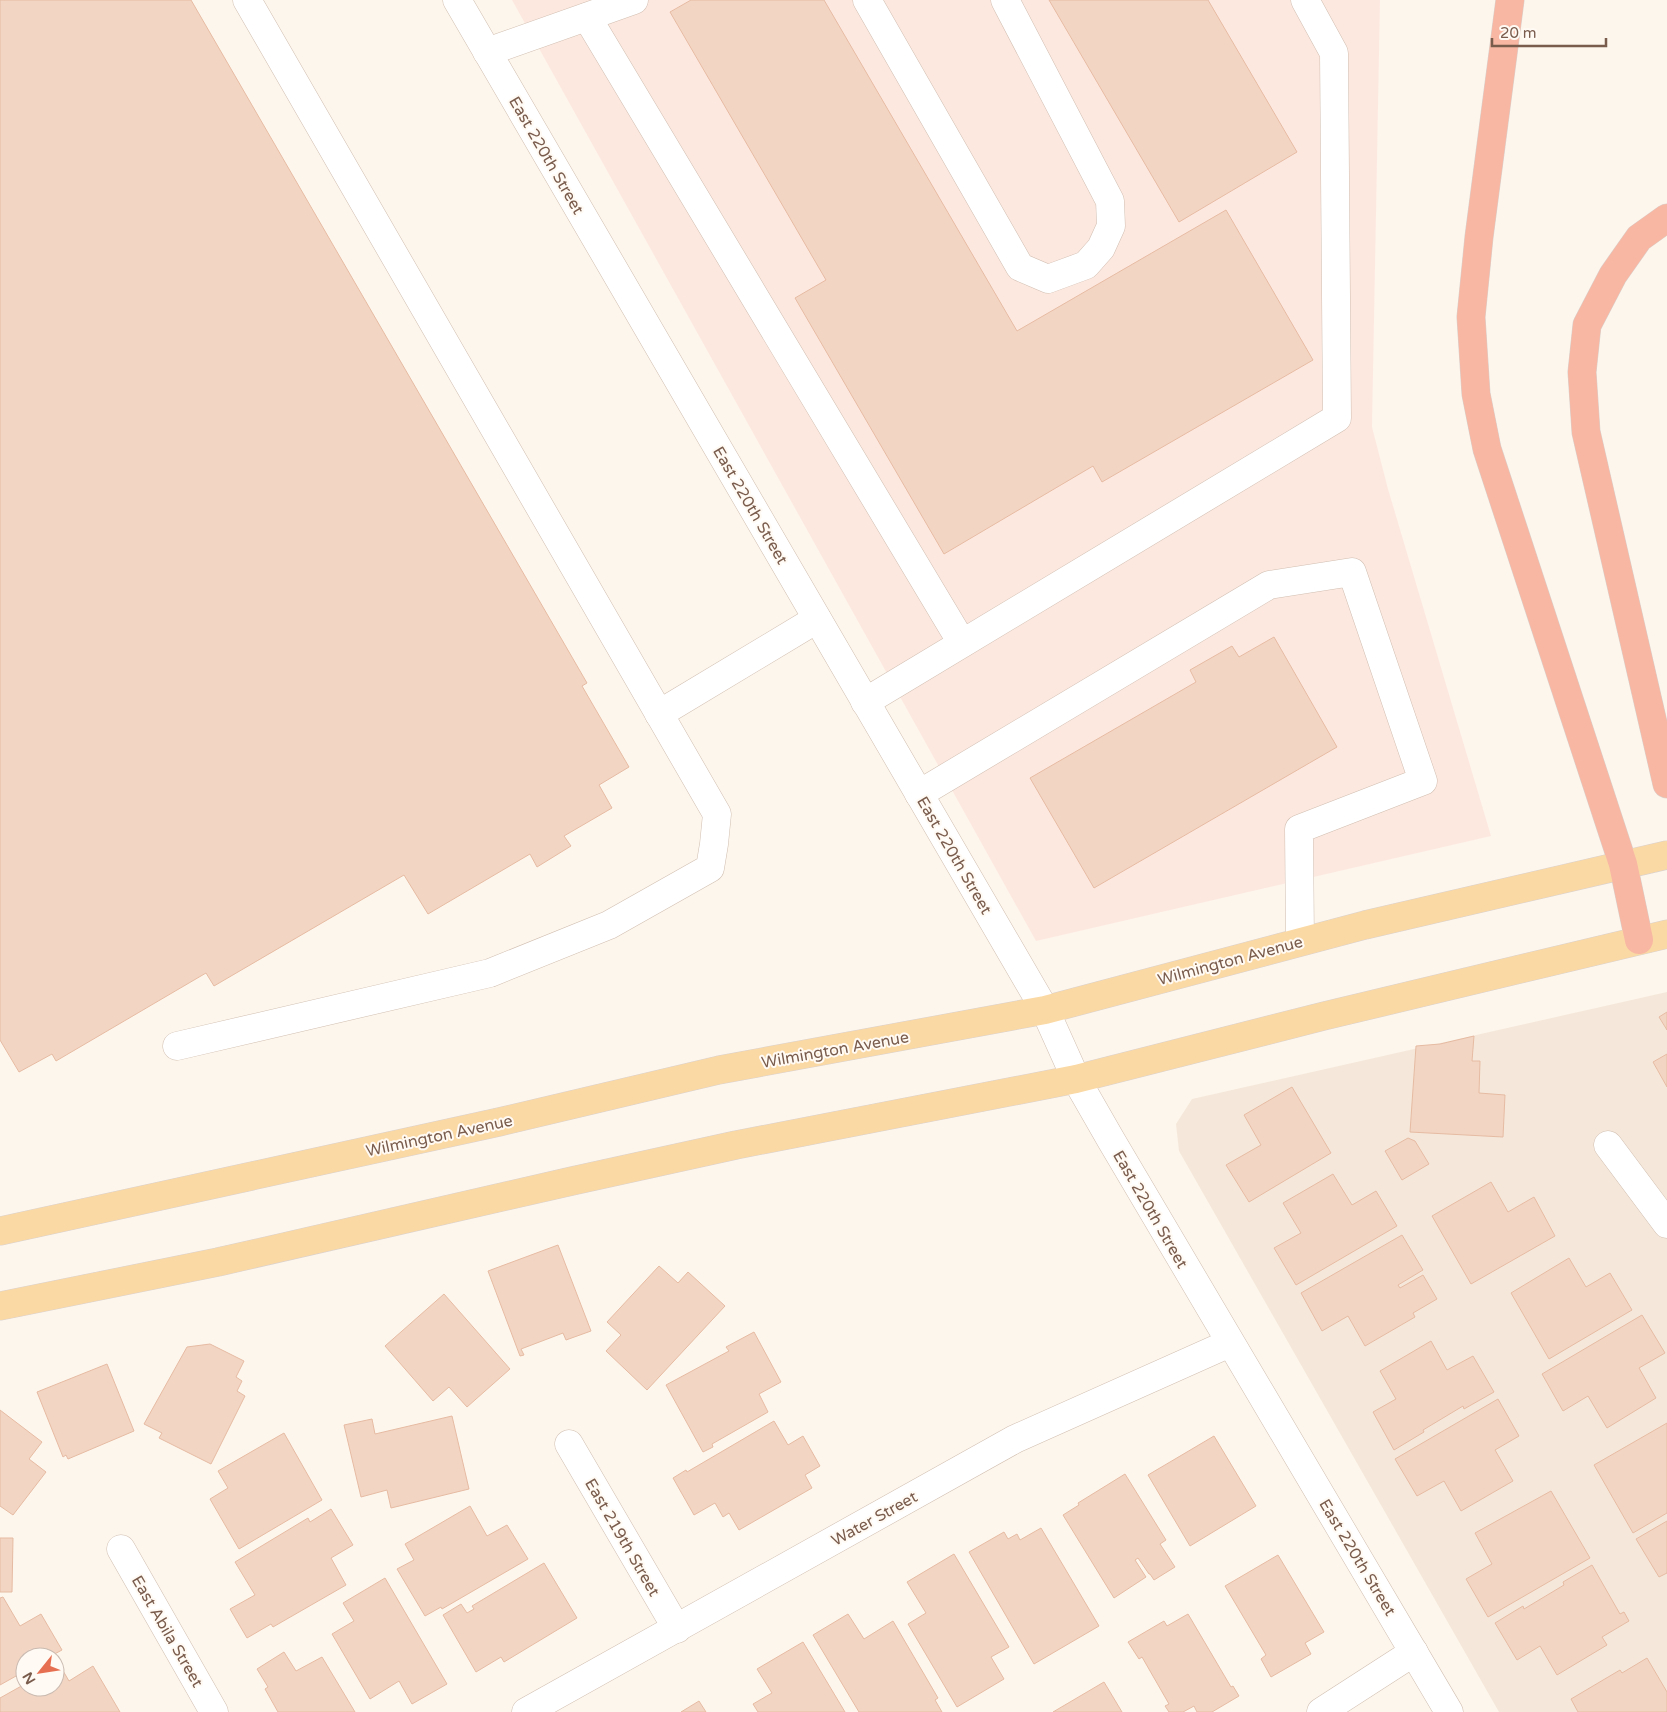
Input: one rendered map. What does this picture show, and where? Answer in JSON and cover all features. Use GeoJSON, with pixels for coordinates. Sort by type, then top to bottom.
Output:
{"type":"FeatureCollection","features":[{"type":"Feature","properties":{"kind":"highway"},"geometry":{"type":"LineString","coordinates":[[1510,0],[1479,237],[1471,317],[1476,394],[1487,449],[1623,864],[1639,940]]}},
{"type":"Feature","properties":{"kind":"highway"},"geometry":{"type":"LineString","coordinates":[[1667,218],[1639,238],[1613,275],[1587,325],[1582,372],[1586,432],[1667,784]]}},
{"type":"Feature","properties":{"kind":"main road","name":"Wilmington Avenue"},"geometry":{"type":"LineString","coordinates":[[0,1231],[499,1122],[720,1070],[1045,1010],[1300,941],[1667,855]]}},
{"type":"Feature","properties":{"kind":"main road"},"geometry":{"type":"LineString","coordinates":[[0,1306],[218,1262],[736,1145],[1076,1079],[1324,1016],[1667,934]]}},
{"type":"Feature","properties":{"kind":"street"},"geometry":{"type":"LineString","coordinates":[[177,1046],[490,974],[609,925],[710,868],[714,844],[716,814],[247,0]]}},
{"type":"Feature","properties":{"kind":"street","name":"East 220th Street"},"geometry":{"type":"LineString","coordinates":[[457,0],[1045,1010],[1076,1079],[1230,1343],[1450,1712]]}},
{"type":"Feature","properties":{"kind":"street"},"geometry":{"type":"LineString","coordinates":[[487,52],[634,0]]}},
{"type":"Feature","properties":{"kind":"street"},"geometry":{"type":"LineString","coordinates":[[867,0],[1020,267],[1048,279],[1086,265],[1101,248],[1111,226],[1110,201],[1005,0]]}},
{"type":"Feature","properties":{"kind":"street"},"geometry":{"type":"LineString","coordinates":[[865,702],[1337,418],[1334,53],[1305,0]]}},
{"type":"Feature","properties":{"kind":"street"},"geometry":{"type":"LineString","coordinates":[[587,17],[962,643]]}},
{"type":"Feature","properties":{"kind":"street"},"geometry":{"type":"LineString","coordinates":[[919,794],[1269,585],[1352,572],[1423,781],[1299,829],[1300,941]]}},
{"type":"Feature","properties":{"kind":"street"},"geometry":{"type":"LineString","coordinates":[[659,714],[817,619]]}},
{"type":"Feature","properties":{"kind":"street"},"geometry":{"type":"LineString","coordinates":[[1608,1145],[1667,1224]]}},
{"type":"Feature","properties":{"kind":"street","name":"Water Street"},"geometry":{"type":"LineString","coordinates":[[526,1712],[1015,1439],[1230,1343]]}},
{"type":"Feature","properties":{"kind":"street","name":"East 219th Street"},"geometry":{"type":"LineString","coordinates":[[569,1444],[677,1629]]}},
{"type":"Feature","properties":{"kind":"street","name":"East Abila Street"},"geometry":{"type":"LineString","coordinates":[[121,1549],[214,1712]]}},
{"type":"Feature","properties":{"kind":"street"},"geometry":{"type":"LineString","coordinates":[[1321,1712],[1414,1652]]}},
{"type":"Feature","properties":{"kind":"shaded area"},"geometry":{"type":"Polygon","coordinates":[[[512,0],[1380,0],[1372,427],[1388,489],[1491,836],[1036,941],[512,0]]]}},
{"type":"Feature","properties":{"kind":"shaded area"},"geometry":{"type":"Polygon","coordinates":[[[1667,992],[1667,1712],[1499,1712],[1179,1151],[1176,1124],[1192,1099],[1667,992]]]}},
{"type":"Feature","properties":{"kind":"building"},"geometry":{"type":"Polygon","coordinates":[[[0,0],[191,0],[587,683],[582,686],[629,767],[599,785],[612,808],[564,836],[571,846],[537,867],[530,854],[428,914],[404,875],[214,986],[206,973],[56,1061],[52,1054],[19,1072],[0,1040],[0,0]]]}},
{"type":"Feature","properties":{"kind":"building"},"geometry":{"type":"Polygon","coordinates":[[[691,0],[824,0],[1017,331],[1226,210],[1313,360],[1102,482],[1093,466],[944,554],[795,298],[826,280],[670,12],[691,0]]]}},
{"type":"Feature","properties":{"kind":"building"},"geometry":{"type":"Polygon","coordinates":[[[1049,0],[1208,0],[1297,152],[1179,222],[1049,0]]]}},
{"type":"Feature","properties":{"kind":"building"},"geometry":{"type":"Polygon","coordinates":[[[1274,637],[1337,747],[1094,888],[1030,778],[1196,682],[1190,670],[1232,646],[1239,657],[1274,637]]]}},
{"type":"Feature","properties":{"kind":"building"},"geometry":{"type":"Polygon","coordinates":[[[1667,1012],[1667,1030],[1659,1017],[1667,1012]]]}},
{"type":"Feature","properties":{"kind":"building"},"geometry":{"type":"Polygon","coordinates":[[[1474,1036],[1472,1061],[1480,1061],[1479,1093],[1505,1095],[1503,1137],[1410,1132],[1416,1046],[1440,1044],[1474,1036]]]}},
{"type":"Feature","properties":{"kind":"building"},"geometry":{"type":"Polygon","coordinates":[[[1667,1054],[1667,1087],[1653,1062],[1667,1054]]]}},
{"type":"Feature","properties":{"kind":"building"},"geometry":{"type":"Polygon","coordinates":[[[1292,1087],[1331,1153],[1249,1202],[1226,1165],[1261,1145],[1244,1115],[1292,1087]]]}},
{"type":"Feature","properties":{"kind":"building"},"geometry":{"type":"Polygon","coordinates":[[[1408,1138],[1415,1141],[1429,1164],[1402,1180],[1385,1151],[1408,1138]]]}},
{"type":"Feature","properties":{"kind":"building"},"geometry":{"type":"Polygon","coordinates":[[[1333,1174],[1352,1205],[1376,1191],[1397,1226],[1296,1285],[1274,1248],[1301,1233],[1283,1203],[1333,1174]]]}},
{"type":"Feature","properties":{"kind":"building"},"geometry":{"type":"Polygon","coordinates":[[[1491,1182],[1508,1212],[1534,1197],[1555,1236],[1471,1284],[1432,1216],[1491,1182]]]}},
{"type":"Feature","properties":{"kind":"building"},"geometry":{"type":"Polygon","coordinates":[[[1402,1235],[1423,1270],[1398,1285],[1400,1288],[1423,1275],[1437,1299],[1413,1313],[1415,1317],[1365,1346],[1348,1316],[1322,1331],[1301,1293],[1402,1235]]]}},
{"type":"Feature","properties":{"kind":"building"},"geometry":{"type":"Polygon","coordinates":[[[558,1245],[591,1331],[566,1340],[563,1333],[521,1349],[524,1355],[520,1356],[488,1271],[558,1245]]]}},
{"type":"Feature","properties":{"kind":"building"},"geometry":{"type":"Polygon","coordinates":[[[1569,1258],[1586,1287],[1610,1273],[1632,1310],[1549,1359],[1511,1293],[1569,1258]]]}},
{"type":"Feature","properties":{"kind":"building"},"geometry":{"type":"Polygon","coordinates":[[[659,1266],[678,1283],[688,1272],[725,1306],[647,1390],[606,1351],[621,1335],[607,1322],[659,1266]]]}},
{"type":"Feature","properties":{"kind":"building"},"geometry":{"type":"Polygon","coordinates":[[[444,1294],[510,1369],[467,1407],[449,1387],[433,1401],[385,1346],[444,1294]]]}},
{"type":"Feature","properties":{"kind":"building"},"geometry":{"type":"Polygon","coordinates":[[[1642,1315],[1665,1353],[1639,1368],[1656,1398],[1607,1428],[1588,1396],[1563,1411],[1542,1374],[1642,1315]]]}},
{"type":"Feature","properties":{"kind":"building"},"geometry":{"type":"Polygon","coordinates":[[[754,1332],[781,1382],[759,1394],[768,1412],[712,1444],[713,1447],[703,1452],[666,1385],[729,1351],[726,1347],[754,1332]]]}},
{"type":"Feature","properties":{"kind":"building"},"geometry":{"type":"Polygon","coordinates":[[[1431,1341],[1447,1370],[1473,1356],[1494,1392],[1464,1409],[1463,1406],[1394,1450],[1373,1412],[1396,1399],[1380,1371],[1431,1341]]]}},
{"type":"Feature","properties":{"kind":"building"},"geometry":{"type":"Polygon","coordinates":[[[210,1344],[244,1361],[236,1377],[242,1381],[237,1391],[245,1396],[211,1464],[159,1438],[162,1433],[144,1424],[187,1347],[210,1344]]]}},
{"type":"Feature","properties":{"kind":"building"},"geometry":{"type":"Polygon","coordinates":[[[107,1364],[134,1431],[68,1459],[66,1455],[63,1457],[37,1392],[107,1364]]]}},
{"type":"Feature","properties":{"kind":"building"},"geometry":{"type":"Polygon","coordinates":[[[1498,1399],[1519,1436],[1495,1450],[1513,1481],[1461,1511],[1444,1481],[1417,1496],[1395,1459],[1498,1399]]]}},
{"type":"Feature","properties":{"kind":"building"},"geometry":{"type":"Polygon","coordinates":[[[0,1410],[42,1442],[29,1459],[46,1472],[13,1515],[0,1506],[0,1410]]]}},
{"type":"Feature","properties":{"kind":"building"},"geometry":{"type":"Polygon","coordinates":[[[452,1416],[469,1489],[391,1508],[387,1490],[361,1497],[344,1425],[372,1419],[375,1434],[452,1416]]]}},
{"type":"Feature","properties":{"kind":"building"},"geometry":{"type":"Polygon","coordinates":[[[774,1421],[788,1445],[803,1436],[820,1466],[805,1475],[812,1488],[739,1530],[729,1513],[723,1517],[715,1503],[694,1515],[673,1478],[686,1470],[687,1472],[774,1421]]]}},
{"type":"Feature","properties":{"kind":"building"},"geometry":{"type":"Polygon","coordinates":[[[1667,1423],[1667,1513],[1633,1533],[1594,1465],[1667,1423]]]}},
{"type":"Feature","properties":{"kind":"building"},"geometry":{"type":"Polygon","coordinates":[[[284,1433],[322,1500],[239,1549],[210,1499],[228,1488],[218,1471],[284,1433]]]}},
{"type":"Feature","properties":{"kind":"building"},"geometry":{"type":"Polygon","coordinates":[[[1214,1436],[1256,1506],[1190,1546],[1148,1475],[1214,1436]]]}},
{"type":"Feature","properties":{"kind":"building"},"geometry":{"type":"Polygon","coordinates":[[[1125,1474],[1166,1540],[1160,1544],[1175,1567],[1154,1580],[1138,1558],[1135,1560],[1146,1577],[1114,1598],[1063,1515],[1079,1505],[1078,1503],[1125,1474]]]}},
{"type":"Feature","properties":{"kind":"building"},"geometry":{"type":"Polygon","coordinates":[[[1551,1491],[1590,1558],[1488,1617],[1466,1579],[1492,1564],[1475,1533],[1551,1491]]]}},
{"type":"Feature","properties":{"kind":"building"},"geometry":{"type":"Polygon","coordinates":[[[470,1506],[487,1536],[507,1525],[528,1559],[442,1609],[441,1607],[425,1616],[397,1569],[414,1560],[405,1544],[470,1506]]]}},
{"type":"Feature","properties":{"kind":"building"},"geometry":{"type":"Polygon","coordinates":[[[331,1509],[353,1545],[331,1558],[346,1585],[273,1627],[271,1624],[247,1638],[230,1609],[255,1595],[235,1562],[308,1518],[310,1522],[331,1509]]]}},
{"type":"Feature","properties":{"kind":"building"},"geometry":{"type":"Polygon","coordinates":[[[1667,1521],[1667,1573],[1659,1577],[1636,1539],[1667,1521]]]}},
{"type":"Feature","properties":{"kind":"building"},"geometry":{"type":"Polygon","coordinates":[[[1041,1528],[1099,1626],[1034,1664],[969,1552],[1004,1532],[1008,1539],[1017,1534],[1020,1540],[1041,1528]]]}},
{"type":"Feature","properties":{"kind":"building"},"geometry":{"type":"Polygon","coordinates":[[[0,1538],[13,1538],[12,1592],[0,1592],[0,1538]]]}},
{"type":"Feature","properties":{"kind":"building"},"geometry":{"type":"Polygon","coordinates":[[[954,1554],[1009,1647],[991,1657],[1004,1679],[957,1707],[908,1624],[926,1613],[907,1582],[954,1554]]]}},
{"type":"Feature","properties":{"kind":"building"},"geometry":{"type":"Polygon","coordinates":[[[1278,1555],[1324,1632],[1305,1643],[1311,1654],[1271,1677],[1261,1659],[1266,1655],[1225,1586],[1278,1555]]]}},
{"type":"Feature","properties":{"kind":"building"},"geometry":{"type":"Polygon","coordinates":[[[544,1563],[577,1618],[504,1662],[501,1657],[476,1672],[443,1615],[461,1604],[467,1613],[474,1609],[472,1606],[544,1563]]]}},
{"type":"Feature","properties":{"kind":"building"},"geometry":{"type":"Polygon","coordinates":[[[1592,1565],[1620,1614],[1624,1612],[1629,1621],[1602,1637],[1607,1645],[1557,1675],[1540,1646],[1517,1660],[1495,1623],[1523,1606],[1524,1609],[1564,1585],[1563,1582],[1592,1565]]]}},
{"type":"Feature","properties":{"kind":"building"},"geometry":{"type":"Polygon","coordinates":[[[385,1578],[447,1684],[412,1704],[399,1681],[370,1699],[332,1634],[354,1621],[343,1603],[385,1578]]]}},
{"type":"Feature","properties":{"kind":"building"},"geometry":{"type":"Polygon","coordinates":[[[3,1597],[20,1626],[41,1614],[60,1647],[15,1647],[15,1677],[0,1685],[0,1598],[3,1597]]]}},
{"type":"Feature","properties":{"kind":"building"},"geometry":{"type":"Polygon","coordinates":[[[848,1614],[864,1639],[893,1621],[938,1698],[935,1700],[942,1712],[859,1712],[813,1635],[848,1614]]]}},
{"type":"Feature","properties":{"kind":"building"},"geometry":{"type":"Polygon","coordinates":[[[1188,1614],[1231,1687],[1233,1686],[1239,1696],[1212,1712],[1197,1712],[1194,1706],[1183,1712],[1169,1712],[1165,1706],[1169,1704],[1142,1657],[1139,1659],[1128,1642],[1164,1621],[1167,1626],[1188,1614]]]}},
{"type":"Feature","properties":{"kind":"building"},"geometry":{"type":"Polygon","coordinates":[[[803,1642],[845,1712],[758,1712],[753,1704],[772,1693],[757,1669],[803,1642]]]}},
{"type":"Feature","properties":{"kind":"building"},"geometry":{"type":"Polygon","coordinates":[[[284,1652],[296,1671],[322,1657],[355,1712],[278,1712],[265,1689],[268,1687],[257,1669],[284,1652]]]}},
{"type":"Feature","properties":{"kind":"building"},"geometry":{"type":"Polygon","coordinates":[[[1647,1658],[1667,1692],[1667,1712],[1578,1712],[1571,1699],[1620,1670],[1622,1673],[1647,1658]]]}},
{"type":"Feature","properties":{"kind":"building"},"geometry":{"type":"Polygon","coordinates":[[[93,1666],[120,1712],[0,1712],[0,1698],[15,1690],[15,1697],[65,1697],[65,1674],[69,1681],[93,1666]]]}},
{"type":"Feature","properties":{"kind":"building"},"geometry":{"type":"Polygon","coordinates":[[[1104,1682],[1122,1712],[1053,1712],[1104,1682]]]}},
{"type":"Feature","properties":{"kind":"building"},"geometry":{"type":"Polygon","coordinates":[[[699,1701],[706,1712],[681,1712],[699,1701]]]}}]}
